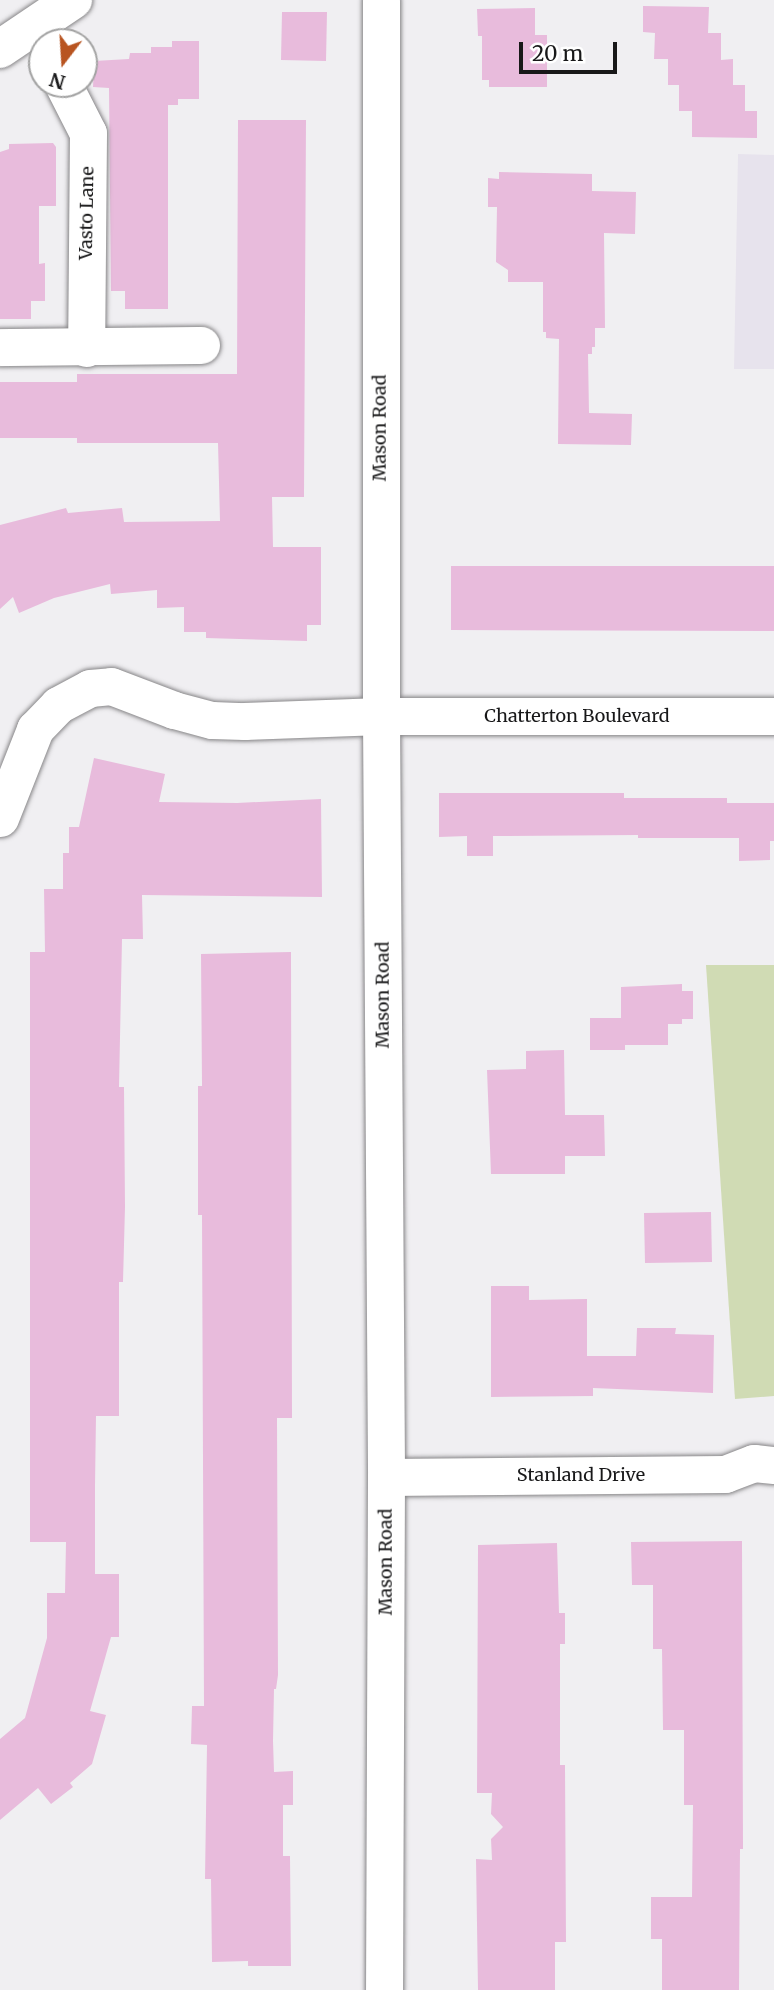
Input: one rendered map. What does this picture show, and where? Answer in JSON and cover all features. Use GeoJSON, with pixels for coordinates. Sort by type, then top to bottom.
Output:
{"type":"FeatureCollection","features":[{"type":"Feature","properties":{"kind":"main road"},"geometry":{"type":"LineString","coordinates":[[45,28],[73,0]]}},
{"type":"Feature","properties":{"kind":"main road"},"geometry":{"type":"LineString","coordinates":[[0,49],[28,38]]}},
{"type":"Feature","properties":{"kind":"street","name":"Mason Road"},"geometry":{"type":"LineString","coordinates":[[381,0],[381,716],[386,1477],[384,1990]]}},
{"type":"Feature","properties":{"kind":"street","name":"Vasto Lane"},"geometry":{"type":"LineString","coordinates":[[70,98],[88,133],[86,348]]}},
{"type":"Feature","properties":{"kind":"street"},"geometry":{"type":"LineString","coordinates":[[0,347],[201,345]]}},
{"type":"Feature","properties":{"kind":"street","name":"Chatterton Boulevard"},"geometry":{"type":"LineString","coordinates":[[0,818],[35,729],[58,705],[90,688],[111,686],[174,710],[212,720],[381,716],[774,716]]}},
{"type":"Feature","properties":{"kind":"street","name":"Stanland Drive"},"geometry":{"type":"LineString","coordinates":[[386,1477],[725,1474],[754,1463],[774,1465]]}},
{"type":"Feature","properties":{"kind":"shaded area"},"geometry":{"type":"Polygon","coordinates":[[[738,154],[774,155],[774,369],[734,369],[738,154]]]}},
{"type":"Feature","properties":{"kind":"green space"},"geometry":{"type":"Polygon","coordinates":[[[706,965],[774,965],[774,1396],[735,1399],[706,965]]]}},
{"type":"Feature","properties":{"kind":"building"},"geometry":{"type":"Polygon","coordinates":[[[643,6],[709,7],[708,33],[721,33],[721,60],[733,59],[733,85],[745,85],[745,111],[757,111],[757,138],[692,137],[692,111],[679,111],[679,85],[668,85],[668,59],[654,59],[655,33],[643,32],[643,6]]]}},
{"type":"Feature","properties":{"kind":"building"},"geometry":{"type":"Polygon","coordinates":[[[535,8],[535,35],[547,35],[547,87],[489,87],[489,80],[482,80],[482,36],[478,36],[477,9],[535,8]]]}},
{"type":"Feature","properties":{"kind":"building"},"geometry":{"type":"Polygon","coordinates":[[[282,12],[327,12],[326,61],[281,60],[282,12]]]}},
{"type":"Feature","properties":{"kind":"building"},"geometry":{"type":"Polygon","coordinates":[[[172,41],[199,41],[199,99],[178,99],[178,105],[168,105],[168,309],[125,309],[125,291],[111,291],[109,88],[98,87],[98,61],[129,59],[130,53],[151,53],[151,47],[172,47],[172,41]]]}},
{"type":"Feature","properties":{"kind":"building"},"geometry":{"type":"Polygon","coordinates":[[[238,120],[306,120],[304,497],[272,497],[273,547],[321,547],[321,625],[307,625],[307,641],[206,638],[206,632],[184,632],[184,607],[157,608],[157,590],[111,594],[110,584],[54,598],[19,613],[13,597],[0,609],[0,525],[66,508],[68,513],[122,508],[124,522],[220,521],[218,443],[77,443],[77,438],[0,438],[0,382],[77,382],[77,374],[237,374],[238,120]]]}},
{"type":"Feature","properties":{"kind":"building"},"geometry":{"type":"Polygon","coordinates":[[[53,143],[56,147],[56,206],[39,206],[39,264],[45,263],[45,301],[31,301],[31,319],[0,319],[0,152],[9,149],[9,144],[53,143]]]}},
{"type":"Feature","properties":{"kind":"building"},"geometry":{"type":"Polygon","coordinates":[[[499,172],[592,174],[592,191],[636,192],[635,234],[604,233],[605,328],[595,328],[595,347],[592,347],[592,354],[588,354],[589,413],[632,414],[631,445],[558,444],[559,339],[546,338],[546,332],[543,332],[543,282],[508,282],[508,270],[496,262],[497,207],[488,207],[488,178],[499,179],[499,172]]]}},
{"type":"Feature","properties":{"kind":"building"},"geometry":{"type":"Polygon","coordinates":[[[451,566],[774,566],[774,631],[451,630],[451,566]]]}},
{"type":"Feature","properties":{"kind":"building"},"geometry":{"type":"Polygon","coordinates":[[[94,758],[165,774],[159,802],[237,803],[321,799],[322,897],[142,895],[143,939],[122,939],[119,1087],[124,1087],[125,1207],[123,1282],[119,1282],[119,1416],[96,1416],[95,1486],[95,1574],[119,1574],[119,1637],[111,1637],[90,1711],[106,1715],[92,1764],[70,1783],[73,1787],[51,1804],[38,1788],[0,1820],[0,1739],[25,1718],[47,1638],[47,1593],[65,1593],[66,1542],[30,1542],[30,952],[45,952],[44,889],[63,889],[63,853],[69,853],[69,827],[79,827],[94,758]]]}},
{"type":"Feature","properties":{"kind":"building"},"geometry":{"type":"Polygon","coordinates":[[[439,793],[624,793],[624,798],[727,798],[727,803],[774,803],[774,841],[770,841],[770,860],[739,861],[739,838],[638,838],[638,835],[493,836],[493,856],[467,856],[467,836],[439,837],[439,793]]]}},
{"type":"Feature","properties":{"kind":"building"},"geometry":{"type":"Polygon","coordinates":[[[291,952],[292,1418],[277,1418],[278,1675],[274,1689],[273,1741],[274,1772],[293,1771],[293,1805],[283,1805],[283,1856],[290,1856],[291,1966],[248,1966],[248,1961],[212,1962],[211,1879],[205,1879],[207,1745],[191,1744],[192,1706],[204,1706],[202,1215],[198,1215],[198,1086],[202,1086],[201,954],[291,952]]]}},
{"type":"Feature","properties":{"kind":"building"},"geometry":{"type":"Polygon","coordinates":[[[682,984],[682,991],[693,991],[693,1019],[682,1019],[682,1024],[668,1024],[668,1045],[625,1045],[625,1050],[590,1050],[590,1018],[621,1018],[621,987],[682,984]]]}},
{"type":"Feature","properties":{"kind":"building"},"geometry":{"type":"Polygon","coordinates":[[[564,1050],[565,1115],[604,1115],[605,1156],[565,1156],[565,1174],[491,1174],[487,1070],[526,1069],[526,1051],[564,1050]]]}},
{"type":"Feature","properties":{"kind":"building"},"geometry":{"type":"Polygon","coordinates":[[[711,1212],[712,1262],[645,1263],[644,1213],[711,1212]]]}},
{"type":"Feature","properties":{"kind":"building"},"geometry":{"type":"Polygon","coordinates":[[[491,1286],[529,1286],[529,1300],[587,1299],[587,1356],[636,1356],[637,1328],[676,1328],[675,1334],[714,1335],[713,1393],[593,1388],[593,1396],[491,1397],[491,1286]]]}},
{"type":"Feature","properties":{"kind":"building"},"geometry":{"type":"Polygon","coordinates":[[[742,1541],[743,1849],[740,1849],[739,1990],[662,1990],[662,1939],[651,1939],[651,1897],[692,1897],[693,1805],[684,1805],[684,1730],[663,1730],[662,1649],[653,1649],[653,1585],[632,1585],[631,1542],[742,1541]]]}},
{"type":"Feature","properties":{"kind":"building"},"geometry":{"type":"Polygon","coordinates":[[[557,1543],[559,1613],[565,1613],[565,1644],[560,1644],[560,1765],[565,1765],[566,1942],[555,1942],[555,1990],[478,1990],[476,1859],[492,1860],[491,1839],[503,1827],[491,1814],[492,1793],[477,1793],[478,1545],[557,1543]]]}}]}
